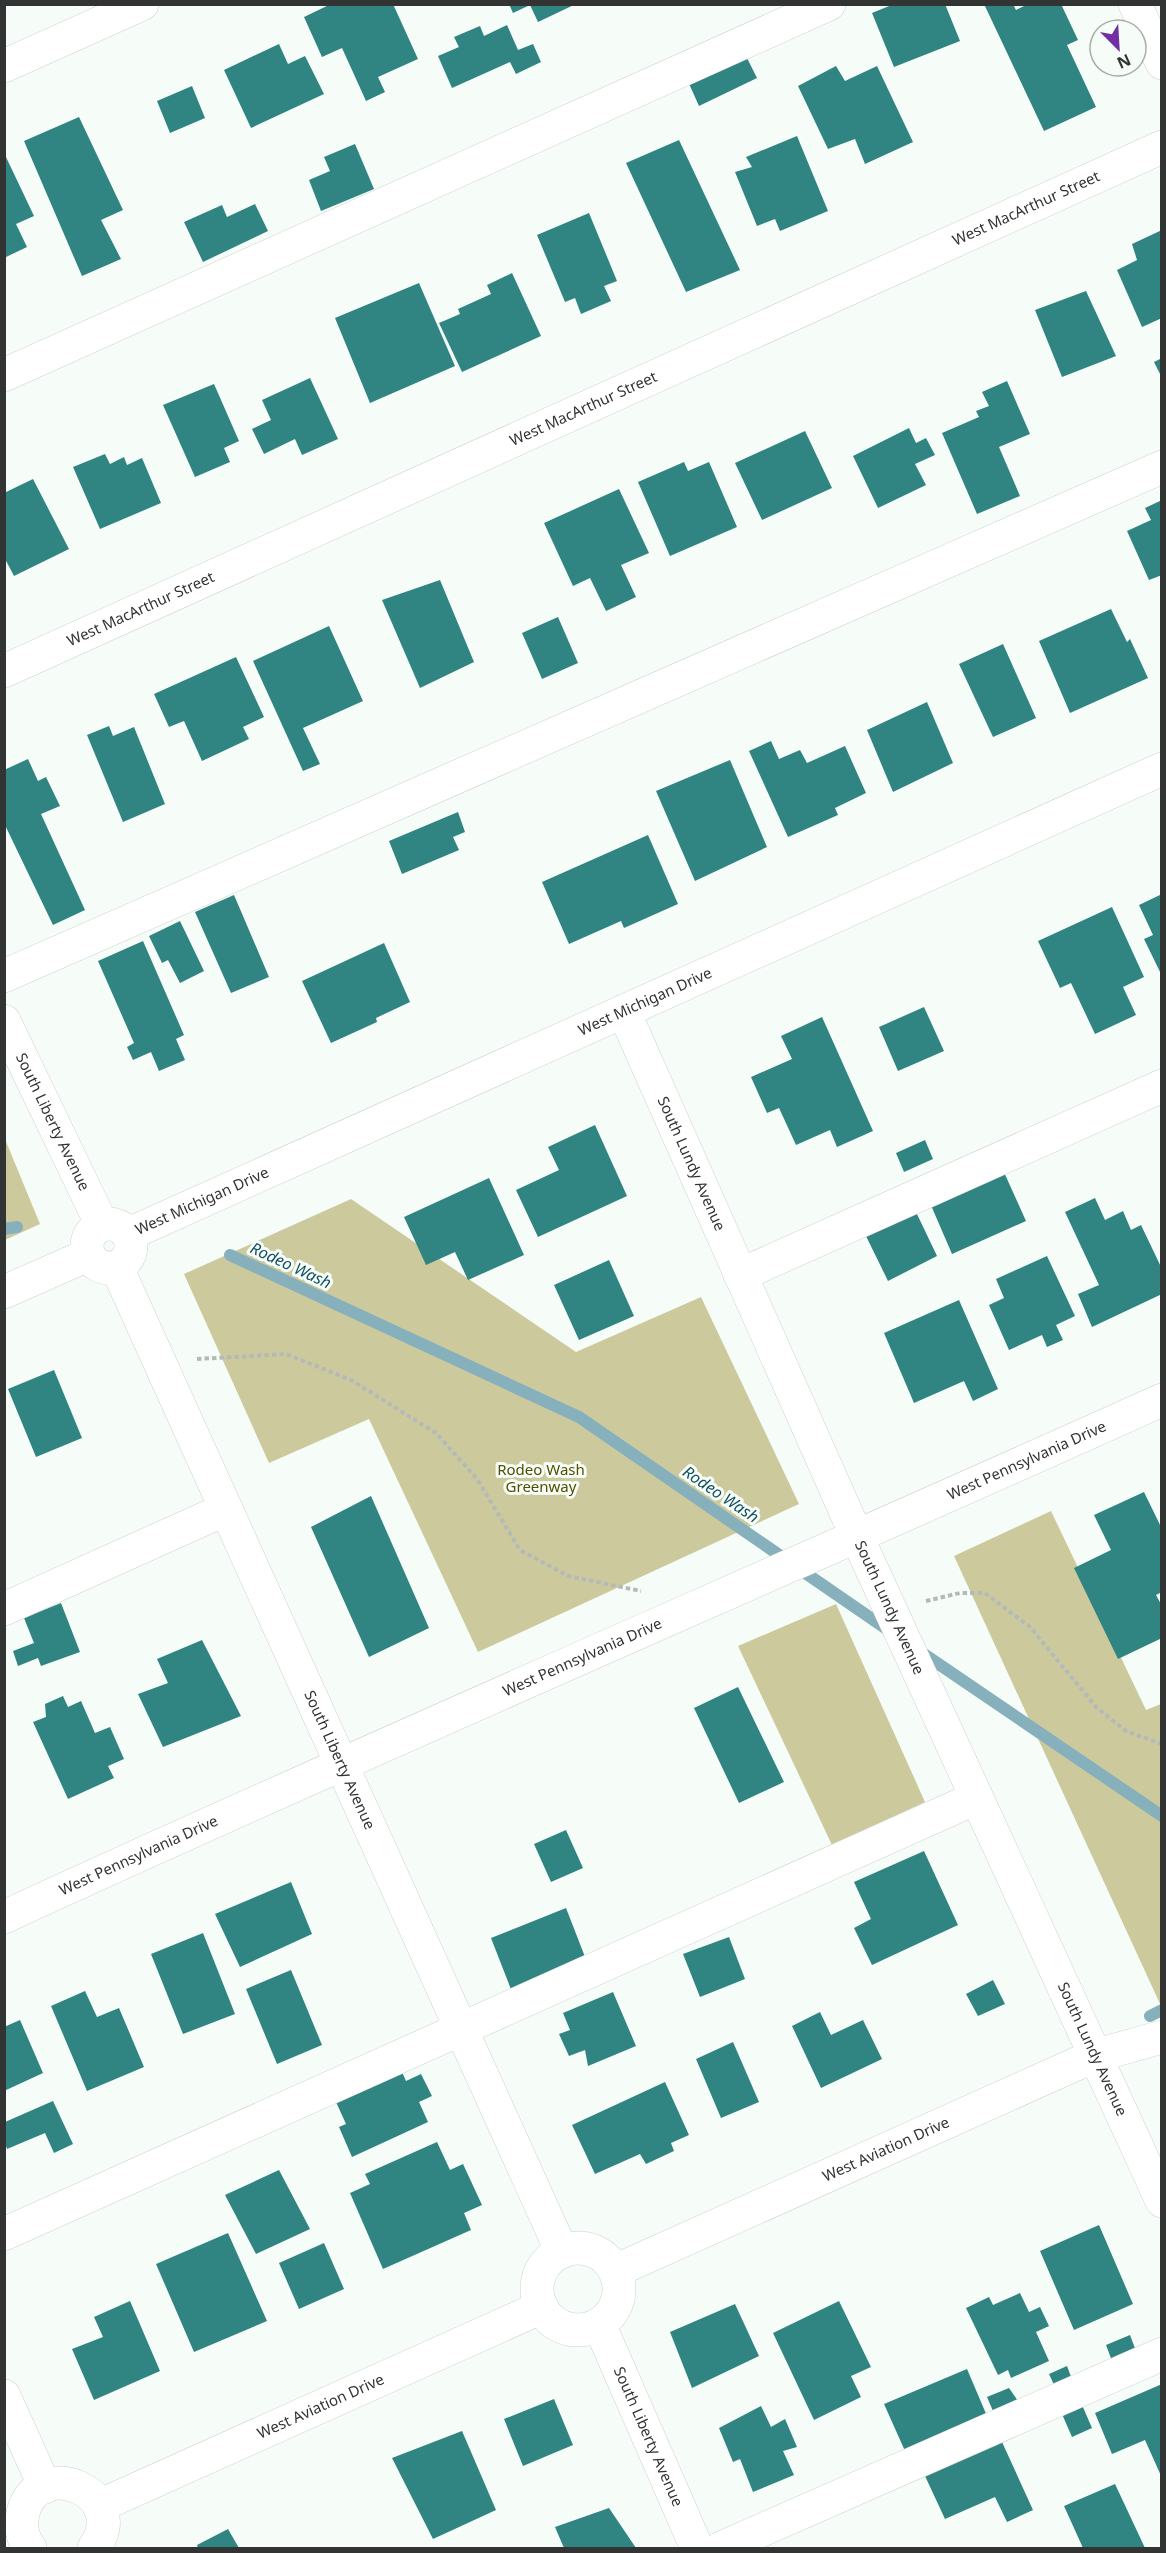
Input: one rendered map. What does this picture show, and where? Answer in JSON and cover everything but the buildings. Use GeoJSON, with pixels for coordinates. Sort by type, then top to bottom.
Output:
{"type":"FeatureCollection","features":[{"type":"Feature","properties":{"kind":"street"},"geometry":{"type":"LineString","coordinates":[[4,66],[141,4]]}},
{"type":"Feature","properties":{"kind":"street"},"geometry":{"type":"LineString","coordinates":[[4,375],[829,4]]}},
{"type":"Feature","properties":{"kind":"street"},"geometry":{"type":"LineString","coordinates":[[1135,4],[1161,63]]}},
{"type":"Feature","properties":{"kind":"street","name":"West MacArthur Street"},"geometry":{"type":"LineString","coordinates":[[4,671],[1161,147]]}},
{"type":"Feature","properties":{"kind":"street"},"geometry":{"type":"LineString","coordinates":[[4,976],[1161,467]]}},
{"type":"Feature","properties":{"kind":"street","name":"West Michigan Drive"},"geometry":{"type":"LineString","coordinates":[[115,1230],[624,1012],[1161,769]]}},
{"type":"Feature","properties":{"kind":"street","name":"South Lundy Avenue"},"geometry":{"type":"LineString","coordinates":[[624,1012],[857,1538],[1161,2202]]}},
{"type":"Feature","properties":{"kind":"street","name":"South Liberty Avenue"},"geometry":{"type":"LineString","coordinates":[[4,1021],[115,1230]]}},
{"type":"Feature","properties":{"kind":"street"},"geometry":{"type":"LineString","coordinates":[[740,1275],[1161,1086]]}},
{"type":"Feature","properties":{"kind":"street"},"geometry":{"type":"LineString","coordinates":[[103,1262],[87,1249],[90,1234],[115,1230]]}},
{"type":"Feature","properties":{"kind":"street"},"geometry":{"type":"LineString","coordinates":[[4,1292],[103,1262]]}},
{"type":"Feature","properties":{"kind":"street","name":"South Liberty Avenue"},"geometry":{"type":"LineString","coordinates":[[103,1262],[158,1362],[562,2252]]}},
{"type":"Feature","properties":{"kind":"street","name":"West Pennsylvania Drive"},"geometry":{"type":"LineString","coordinates":[[4,1917],[342,1764],[857,1538],[1161,1400]]}},
{"type":"Feature","properties":{"kind":"street"},"geometry":{"type":"LineString","coordinates":[[4,1609],[226,1509]]}},
{"type":"Feature","properties":{"kind":"street"},"geometry":{"type":"LineString","coordinates":[[4,2234],[976,1798]]}},
{"type":"Feature","properties":{"kind":"street","name":"West Aviation Drive"},"geometry":{"type":"LineString","coordinates":[[615,2271],[1094,2056],[1161,2037]]}},
{"type":"Feature","properties":{"kind":"street"},"geometry":{"type":"LineString","coordinates":[[574,2248],[598,2253],[615,2271],[619,2295],[608,2317],[599,2324],[580,2330],[562,2326],[546,2315],[537,2289],[542,2270],[562,2252],[574,2248]]}},
{"type":"Feature","properties":{"kind":"street","name":"West Aviation Drive"},"geometry":{"type":"LineString","coordinates":[[99,2506],[542,2307]]}},
{"type":"Feature","properties":{"kind":"street","name":"South Liberty Avenue"},"geometry":{"type":"LineString","coordinates":[[599,2324],[697,2548]]}},
{"type":"Feature","properties":{"kind":"street"},"geometry":{"type":"LineString","coordinates":[[721,2548],[1161,2354]]}},
{"type":"Feature","properties":{"kind":"street"},"geometry":{"type":"LineString","coordinates":[[4,2396],[45,2487]]}},
{"type":"Feature","properties":{"kind":"street"},"geometry":{"type":"LineString","coordinates":[[19,2543],[22,2516],[30,2498],[45,2487],[58,2483],[82,2488],[99,2506],[103,2527],[94,2548]]}},
{"type":"Feature","properties":{"kind":"path"},"geometry":{"type":"LineString","coordinates":[[158,1362],[286,1354],[351,1380],[436,1433],[477,1479],[520,1550],[568,1576],[647,1593]]}},
{"type":"Feature","properties":{"kind":"path"},"geometry":{"type":"LineString","coordinates":[[891,1611],[960,1593],[985,1593],[1030,1627],[1097,1708],[1126,1731],[1161,1744]]}},
{"type":"Feature","properties":{"kind":"green space"},"geometry":{"type":"Polygon","coordinates":[[[5,1139],[40,1224],[4,1240],[5,1139]]]}},
{"type":"Feature","properties":{"kind":"green space","name":"Rodeo Wash Greenway"},"geometry":{"type":"Polygon","coordinates":[[[351,1199],[576,1352],[701,1297],[799,1504],[478,1652],[369,1419],[269,1463],[184,1274],[351,1199]]]}},
{"type":"Feature","properties":{"kind":"green space"},"geometry":{"type":"Polygon","coordinates":[[[1051,1511],[1146,1710],[1161,1704],[1161,2006],[954,1556],[1051,1511]]]}},
{"type":"Feature","properties":{"kind":"green space"},"geometry":{"type":"Polygon","coordinates":[[[836,1604],[925,1802],[832,1845],[738,1646],[836,1604]]]}},
{"type":"Feature","properties":{"kind":"waterway","name":"Rodeo Wash"},"geometry":{"type":"LineString","coordinates":[[4,1229],[17,1227]]}},
{"type":"Feature","properties":{"kind":"waterway","name":"Rodeo Wash"},"geometry":{"type":"LineString","coordinates":[[230,1255],[579,1417],[891,1632]]}},
{"type":"Feature","properties":{"kind":"waterway","name":"Rodeo Wash"},"geometry":{"type":"LineString","coordinates":[[918,1650],[1162,1816]]}},
{"type":"Feature","properties":{"kind":"waterway"},"geometry":{"type":"LineString","coordinates":[[1150,2016],[1162,2010]]}}]}
